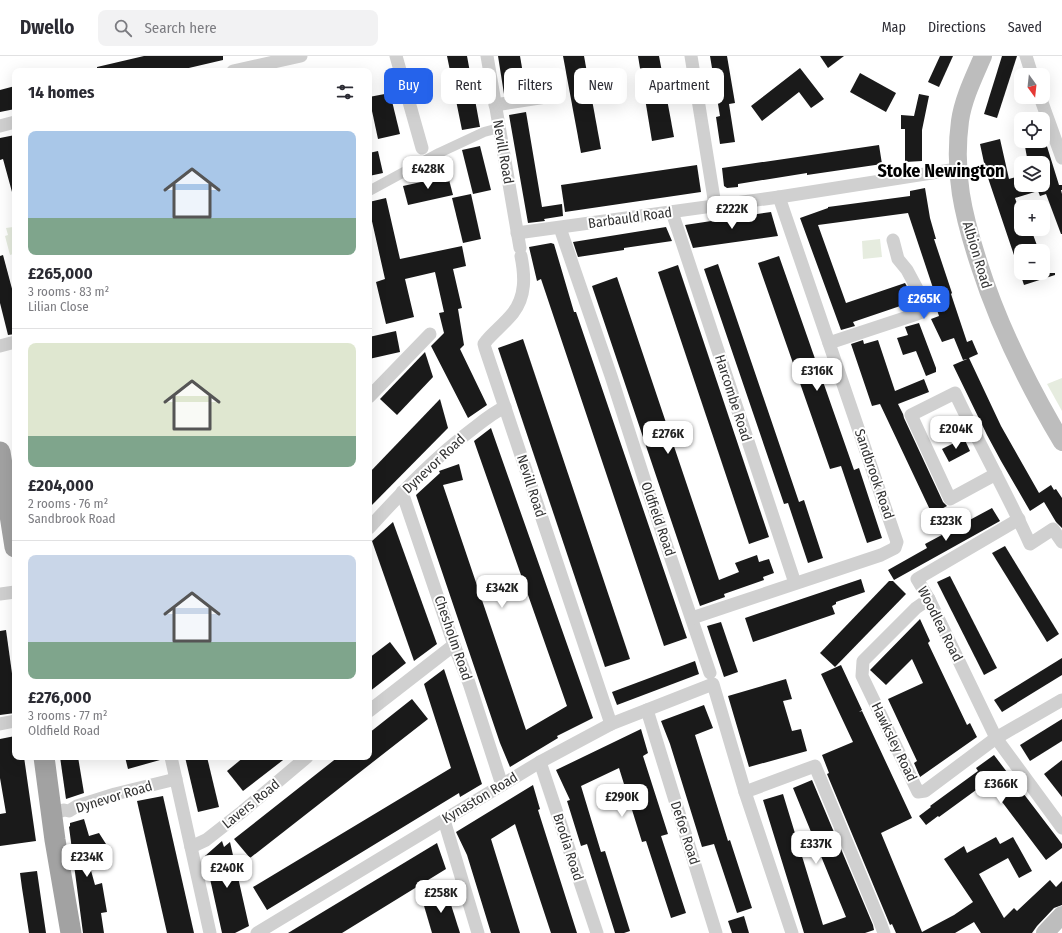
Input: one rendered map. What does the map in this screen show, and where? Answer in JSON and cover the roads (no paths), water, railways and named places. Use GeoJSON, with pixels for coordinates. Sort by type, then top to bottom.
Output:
{"type":"FeatureCollection","features":[{"type":"Feature","properties":{"kind":"highway"},"geometry":{"type":"LineString","coordinates":[[0,452],[4,499],[12,528]]}},
{"type":"Feature","properties":{"kind":"highway"},"geometry":{"type":"LineString","coordinates":[[44,760],[71,933]]}},
{"type":"Feature","properties":{"kind":"main road","name":"Albion Road"},"geometry":{"type":"LineString","coordinates":[[983,56],[966,98],[960,120],[957,142],[957,169],[962,204],[967,228],[988,292],[1019,364],[1037,400],[1062,442]]}},
{"type":"Feature","properties":{"kind":"main road"},"geometry":{"type":"LineString","coordinates":[[1045,933],[1062,916]]}},
{"type":"Feature","properties":{"kind":"street"},"geometry":{"type":"LineString","coordinates":[[247,68],[301,56]]}},
{"type":"Feature","properties":{"kind":"street"},"geometry":{"type":"LineString","coordinates":[[396,56],[422,148]]}},
{"type":"Feature","properties":{"kind":"street","name":"Nevill Road"},"geometry":{"type":"LineString","coordinates":[[486,56],[521,252],[524,281],[523,293],[519,304],[513,313],[484,344],[611,724]]}},
{"type":"Feature","properties":{"kind":"street"},"geometry":{"type":"LineString","coordinates":[[690,56],[715,205]]}},
{"type":"Feature","properties":{"kind":"street"},"geometry":{"type":"LineString","coordinates":[[1026,56],[1030,68]]}},
{"type":"Feature","properties":{"kind":"street"},"geometry":{"type":"LineString","coordinates":[[495,105],[504,104]]}},
{"type":"Feature","properties":{"kind":"street"},"geometry":{"type":"LineString","coordinates":[[1043,104],[1062,158]]}},
{"type":"Feature","properties":{"kind":"street"},"geometry":{"type":"LineString","coordinates":[[0,126],[12,123]]}},
{"type":"Feature","properties":{"kind":"street"},"geometry":{"type":"LineString","coordinates":[[372,189],[439,153],[484,132],[499,128]]}},
{"type":"Feature","properties":{"kind":"street","name":"Barbauld Road"},"geometry":{"type":"LineString","coordinates":[[517,233],[779,197],[957,169]]}},
{"type":"Feature","properties":{"kind":"street","name":"Sandbrook Road"},"geometry":{"type":"LineString","coordinates":[[692,618],[881,555],[895,548],[897,542],[779,197]]}},
{"type":"Feature","properties":{"kind":"street","name":"Harcombe Road"},"geometry":{"type":"LineString","coordinates":[[672,212],[795,583]]}},
{"type":"Feature","properties":{"kind":"street","name":"Oldfield Road"},"geometry":{"type":"LineString","coordinates":[[560,228],[692,618],[712,679],[745,792],[792,933]]}},
{"type":"Feature","properties":{"kind":"street"},"geometry":{"type":"LineString","coordinates":[[829,343],[917,314],[922,312],[925,308],[922,298],[907,270],[898,259],[893,240]]}},
{"type":"Feature","properties":{"kind":"street"},"geometry":{"type":"LineString","coordinates":[[372,394],[430,334]]}},
{"type":"Feature","properties":{"kind":"street"},"geometry":{"type":"LineString","coordinates":[[0,346],[12,343]]}},
{"type":"Feature","properties":{"kind":"street"},"geometry":{"type":"LineString","coordinates":[[996,474],[950,499],[911,415],[955,393],[1019,519],[1030,544],[1052,529],[1062,542]]}},
{"type":"Feature","properties":{"kind":"street","name":"Dynevor Road"},"geometry":{"type":"LineString","coordinates":[[372,525],[402,492],[438,457],[496,411],[505,407]]}},
{"type":"Feature","properties":{"kind":"street","name":"Chesholm Road"},"geometry":{"type":"LineString","coordinates":[[402,492],[502,785]]}},
{"type":"Feature","properties":{"kind":"street","name":"Woodlea Road"},"geometry":{"type":"LineString","coordinates":[[1019,519],[917,579],[929,599],[996,738],[1062,828]]}},
{"type":"Feature","properties":{"kind":"street"},"geometry":{"type":"LineString","coordinates":[[0,594],[12,592]]}},
{"type":"Feature","properties":{"kind":"street","name":"Hawksley Road"},"geometry":{"type":"LineString","coordinates":[[929,599],[916,608],[863,660],[862,676],[918,792],[925,791],[996,738],[1062,700]]}},
{"type":"Feature","properties":{"kind":"street"},"geometry":{"type":"LineString","coordinates":[[372,709],[454,645]]}},
{"type":"Feature","properties":{"kind":"street","name":"Kynaston Road"},"geometry":{"type":"LineString","coordinates":[[257,933],[540,762],[611,724],[648,710],[712,679]]}},
{"type":"Feature","properties":{"kind":"street","name":"Defoe Road"},"geometry":{"type":"LineString","coordinates":[[648,710],[716,933]]}},
{"type":"Feature","properties":{"kind":"street"},"geometry":{"type":"LineString","coordinates":[[0,724],[12,722]]}},
{"type":"Feature","properties":{"kind":"street"},"geometry":{"type":"LineString","coordinates":[[172,760],[210,933]]}},
{"type":"Feature","properties":{"kind":"street","name":"Lavers Road"},"geometry":{"type":"LineString","coordinates":[[192,847],[206,840],[303,760]]}},
{"type":"Feature","properties":{"kind":"street","name":"Brodia Road"},"geometry":{"type":"LineString","coordinates":[[540,762],[597,933]]}},
{"type":"Feature","properties":{"kind":"street"},"geometry":{"type":"LineString","coordinates":[[745,792],[815,766],[882,928]]}},
{"type":"Feature","properties":{"kind":"street","name":"Dynevor Road"},"geometry":{"type":"LineString","coordinates":[[52,814],[64,810],[69,811],[77,806],[115,794],[176,779]]}},
{"type":"Feature","properties":{"kind":"street"},"geometry":{"type":"LineString","coordinates":[[444,820],[478,933]]}},
{"type":"Feature","properties":{"kind":"district","name":"Stoke Newington"},"geometry":{"type":"Point","coordinates":[941,171]}}]}
